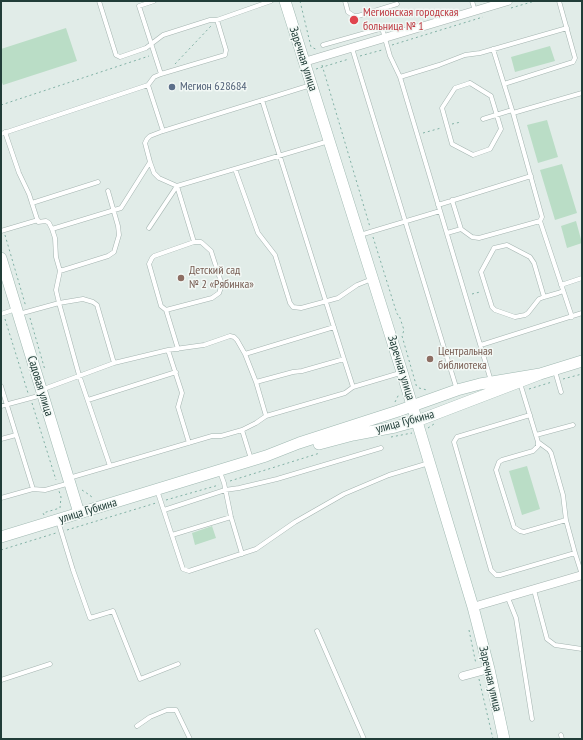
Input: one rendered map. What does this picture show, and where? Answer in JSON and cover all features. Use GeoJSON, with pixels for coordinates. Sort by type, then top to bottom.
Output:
{"type":"FeatureCollection","features":[{"type":"Feature","properties":{"kind":"main road","name":"Заречная улица"},"geometry":{"type":"LineString","coordinates":[[284,1],[373,279],[473,607],[489,668],[504,739]]}},
{"type":"Feature","properties":{"kind":"main road","name":"Садовая улица"},"geometry":{"type":"LineString","coordinates":[[1,258],[79,513]]}},
{"type":"Feature","properties":{"kind":"main road","name":"улица Губкина"},"geometry":{"type":"LineString","coordinates":[[266,456],[417,421],[540,374],[582,361]]}},
{"type":"Feature","properties":{"kind":"main road","name":"улица Губкина"},"geometry":{"type":"LineString","coordinates":[[1,537],[252,461],[299,443],[457,390],[492,382],[540,374]]}},
{"type":"Feature","properties":{"kind":"street"},"geometry":{"type":"LineString","coordinates":[[304,62],[508,1]]}},
{"type":"Feature","properties":{"kind":"street"},"geometry":{"type":"LineString","coordinates":[[473,607],[508,598],[582,575]]}},
{"type":"Feature","properties":{"kind":"street"},"geometry":{"type":"LineString","coordinates":[[463,676],[489,668]]}},
{"type":"Feature","properties":{"kind":"lane"},"geometry":{"type":"LineString","coordinates":[[99,1],[116,55],[120,57],[146,48],[162,35],[210,20],[217,20],[259,3],[271,1]]}},
{"type":"Feature","properties":{"kind":"lane"},"geometry":{"type":"LineString","coordinates":[[154,1],[139,3],[161,74]]}},
{"type":"Feature","properties":{"kind":"lane"},"geometry":{"type":"LineString","coordinates":[[344,1],[348,12],[354,16],[397,4]]}},
{"type":"Feature","properties":{"kind":"lane"},"geometry":{"type":"LineString","coordinates":[[472,1],[475,11]]}},
{"type":"Feature","properties":{"kind":"lane"},"geometry":{"type":"LineString","coordinates":[[504,84],[573,62],[575,58],[559,1]]}},
{"type":"Feature","properties":{"kind":"lane"},"geometry":{"type":"LineString","coordinates":[[38,220],[3,133],[148,85],[154,77],[161,74],[225,55],[226,50],[217,20]]}},
{"type":"Feature","properties":{"kind":"lane"},"geometry":{"type":"LineString","coordinates":[[323,45],[390,26]]}},
{"type":"Feature","properties":{"kind":"lane"},"geometry":{"type":"LineString","coordinates":[[382,28],[390,56],[400,77],[492,382]]}},
{"type":"Feature","properties":{"kind":"lane"},"geometry":{"type":"LineString","coordinates":[[400,77],[465,55],[493,49],[567,28]]}},
{"type":"Feature","properties":{"kind":"lane"},"geometry":{"type":"LineString","coordinates":[[352,48],[457,390]]}},
{"type":"Feature","properties":{"kind":"lane"},"geometry":{"type":"LineString","coordinates":[[493,49],[542,216],[540,221],[572,317]]}},
{"type":"Feature","properties":{"kind":"lane"},"geometry":{"type":"LineString","coordinates":[[470,83],[490,94],[501,130],[490,149],[473,155],[452,144],[447,126],[442,108],[443,105],[455,88],[470,83]]}},
{"type":"Feature","properties":{"kind":"lane"},"geometry":{"type":"LineString","coordinates":[[148,85],[163,131]]}},
{"type":"Feature","properties":{"kind":"lane"},"geometry":{"type":"LineString","coordinates":[[311,85],[150,136],[146,139],[146,150],[154,173],[159,178],[176,186],[329,141]]}},
{"type":"Feature","properties":{"kind":"lane"},"geometry":{"type":"LineString","coordinates":[[483,119],[582,93]]}},
{"type":"Feature","properties":{"kind":"lane"},"geometry":{"type":"LineString","coordinates":[[262,100],[353,387]]}},
{"type":"Feature","properties":{"kind":"lane"},"geometry":{"type":"LineString","coordinates":[[52,229],[121,208],[150,162]]}},
{"type":"Feature","properties":{"kind":"lane"},"geometry":{"type":"LineString","coordinates":[[236,169],[258,233],[275,255],[290,303],[293,307],[301,308],[338,298],[357,285],[373,279]]}},
{"type":"Feature","properties":{"kind":"lane"},"geometry":{"type":"LineString","coordinates":[[438,205],[531,176]]}},
{"type":"Feature","properties":{"kind":"lane"},"geometry":{"type":"LineString","coordinates":[[32,203],[98,182]]}},
{"type":"Feature","properties":{"kind":"lane"},"geometry":{"type":"LineString","coordinates":[[149,228],[176,186]]}},
{"type":"Feature","properties":{"kind":"lane"},"geometry":{"type":"LineString","coordinates":[[176,186],[194,242]]}},
{"type":"Feature","properties":{"kind":"lane"},"geometry":{"type":"LineString","coordinates":[[60,271],[108,256],[114,252],[119,235],[108,190]]}},
{"type":"Feature","properties":{"kind":"lane"},"geometry":{"type":"LineString","coordinates":[[452,200],[461,229],[472,237],[479,238],[540,221]]}},
{"type":"Feature","properties":{"kind":"lane"},"geometry":{"type":"LineString","coordinates":[[359,235],[440,212]]}},
{"type":"Feature","properties":{"kind":"lane"},"geometry":{"type":"LineString","coordinates":[[1,231],[38,220],[38,222],[43,220],[49,223],[52,229],[55,238],[56,257],[60,271],[56,290],[80,375],[110,466]]}},
{"type":"Feature","properties":{"kind":"lane"},"geometry":{"type":"LineString","coordinates":[[447,233],[461,229]]}},
{"type":"Feature","properties":{"kind":"lane"},"geometry":{"type":"LineString","coordinates":[[166,310],[212,298],[219,293],[222,285],[211,251],[201,242],[194,242],[154,256],[149,264],[161,306],[166,310],[178,349]]}},
{"type":"Feature","properties":{"kind":"lane"},"geometry":{"type":"LineString","coordinates":[[544,297],[532,260],[528,256],[507,246],[494,248],[481,269],[481,272],[492,307],[495,310],[515,317],[525,315],[539,299],[564,291]]}},
{"type":"Feature","properties":{"kind":"lane"},"geometry":{"type":"LineString","coordinates":[[561,285],[582,278]]}},
{"type":"Feature","properties":{"kind":"lane"},"geometry":{"type":"LineString","coordinates":[[1,314],[17,312],[59,302],[83,299],[93,302],[97,305],[114,363]]}},
{"type":"Feature","properties":{"kind":"lane"},"geometry":{"type":"LineString","coordinates":[[481,345],[582,313]]}},
{"type":"Feature","properties":{"kind":"lane"},"geometry":{"type":"LineString","coordinates":[[245,354],[334,327]]}},
{"type":"Feature","properties":{"kind":"lane"},"geometry":{"type":"LineString","coordinates":[[1,406],[42,392],[80,375],[114,363],[168,350],[204,346],[230,336],[237,340],[245,354],[256,382],[266,416]]}},
{"type":"Feature","properties":{"kind":"lane"},"geometry":{"type":"LineString","coordinates":[[168,350],[182,393],[178,407],[189,443]]}},
{"type":"Feature","properties":{"kind":"lane"},"geometry":{"type":"LineString","coordinates":[[256,382],[344,359]]}},
{"type":"Feature","properties":{"kind":"lane"},"geometry":{"type":"LineString","coordinates":[[554,369],[561,392]]}},
{"type":"Feature","properties":{"kind":"lane"},"geometry":{"type":"LineString","coordinates":[[88,400],[176,372]]}},
{"type":"Feature","properties":{"kind":"lane"},"geometry":{"type":"LineString","coordinates":[[1,498],[33,489],[45,490],[110,466],[212,436],[221,436],[242,430],[256,424],[266,416],[346,392],[353,387],[402,372]]}},
{"type":"Feature","properties":{"kind":"lane"},"geometry":{"type":"LineString","coordinates":[[520,382],[538,442],[533,451],[502,460],[497,466],[496,470],[514,527],[524,532],[566,520]]}},
{"type":"Feature","properties":{"kind":"lane"},"geometry":{"type":"LineString","coordinates":[[1,386],[33,489]]}},
{"type":"Feature","properties":{"kind":"lane"},"geometry":{"type":"LineString","coordinates":[[530,415],[457,437],[454,442],[491,570],[496,575],[500,575],[575,553]]}},
{"type":"Feature","properties":{"kind":"lane"},"geometry":{"type":"LineString","coordinates":[[536,435],[573,426]]}},
{"type":"Feature","properties":{"kind":"lane"},"geometry":{"type":"LineString","coordinates":[[242,430],[252,461]]}},
{"type":"Feature","properties":{"kind":"lane"},"geometry":{"type":"LineString","coordinates":[[1,439],[16,434]]}},
{"type":"Feature","properties":{"kind":"lane"},"geometry":{"type":"LineString","coordinates":[[538,442],[551,453],[563,495],[566,520],[582,575]]}},
{"type":"Feature","properties":{"kind":"lane"},"geometry":{"type":"LineString","coordinates":[[164,510],[225,490],[277,479],[381,448]]}},
{"type":"Feature","properties":{"kind":"lane"},"geometry":{"type":"LineString","coordinates":[[156,490],[183,569],[189,572],[261,547],[275,535],[295,522],[344,494],[389,475],[429,462]]}},
{"type":"Feature","properties":{"kind":"lane"},"geometry":{"type":"LineString","coordinates":[[220,470],[231,517],[242,554]]}},
{"type":"Feature","properties":{"kind":"lane"},"geometry":{"type":"LineString","coordinates":[[172,535],[231,517]]}},
{"type":"Feature","properties":{"kind":"lane"},"geometry":{"type":"LineString","coordinates":[[58,520],[73,570],[90,618],[113,611],[140,679],[178,664]]}},
{"type":"Feature","properties":{"kind":"lane"},"geometry":{"type":"LineString","coordinates":[[534,590],[547,639],[554,644],[582,648]]}},
{"type":"Feature","properties":{"kind":"lane"},"geometry":{"type":"LineString","coordinates":[[508,598],[516,618],[532,719]]}},
{"type":"Feature","properties":{"kind":"lane"},"geometry":{"type":"LineString","coordinates":[[317,631],[364,739]]}},
{"type":"Feature","properties":{"kind":"lane"},"geometry":{"type":"LineString","coordinates":[[1,680],[50,664]]}},
{"type":"Feature","properties":{"kind":"lane"},"geometry":{"type":"LineString","coordinates":[[137,726],[150,717],[167,710],[176,710],[190,739]]}},
{"type":"Feature","properties":{"kind":"path"},"geometry":{"type":"LineString","coordinates":[[300,1],[304,12],[302,15],[312,47],[318,50],[371,232],[397,314],[399,315],[404,330],[402,336],[417,388]]}},
{"type":"Feature","properties":{"kind":"path"},"geometry":{"type":"LineString","coordinates":[[506,10],[535,1]]}},
{"type":"Feature","properties":{"kind":"path"},"geometry":{"type":"LineString","coordinates":[[395,44],[484,17]]}},
{"type":"Feature","properties":{"kind":"path"},"geometry":{"type":"LineString","coordinates":[[166,73],[217,20]]}},
{"type":"Feature","properties":{"kind":"path"},"geometry":{"type":"LineString","coordinates":[[1,105],[155,54]]}},
{"type":"Feature","properties":{"kind":"path"},"geometry":{"type":"LineString","coordinates":[[417,135],[461,122]]}},
{"type":"Feature","properties":{"kind":"path"},"geometry":{"type":"LineString","coordinates":[[466,296],[487,290]]}},
{"type":"Feature","properties":{"kind":"path"},"geometry":{"type":"LineString","coordinates":[[43,513],[60,508],[61,497]]}},
{"type":"Feature","properties":{"kind":"path"},"geometry":{"type":"LineString","coordinates":[[1,550],[98,521]]}},
{"type":"Feature","properties":{"kind":"path"},"geometry":{"type":"LineString","coordinates":[[469,630],[493,739]]}},
{"type":"Feature","properties":{"kind":"green space"},"geometry":{"type":"Polygon","coordinates":[[[66,28],[77,61],[3,85],[1,80],[1,49],[66,28]]]}},
{"type":"Feature","properties":{"kind":"green space"},"geometry":{"type":"Polygon","coordinates":[[[550,46],[555,61],[515,72],[511,57],[550,46]]]}},
{"type":"Feature","properties":{"kind":"green space"},"geometry":{"type":"Polygon","coordinates":[[[547,120],[558,157],[538,163],[527,125],[547,120]]]}},
{"type":"Feature","properties":{"kind":"green space"},"geometry":{"type":"Polygon","coordinates":[[[562,164],[577,213],[555,220],[540,170],[562,164]]]}},
{"type":"Feature","properties":{"kind":"green space"},"geometry":{"type":"Polygon","coordinates":[[[576,221],[582,243],[567,248],[561,226],[576,221]]]}},
{"type":"Feature","properties":{"kind":"green space"},"geometry":{"type":"Polygon","coordinates":[[[527,466],[540,509],[522,515],[509,471],[527,466]]]}},
{"type":"Feature","properties":{"kind":"green space"},"geometry":{"type":"Polygon","coordinates":[[[212,526],[216,538],[195,545],[192,533],[212,526]]]}},
{"type":"Feature","properties":{"kind":"place","name":"Мегионская городская больница № 1"},"geometry":{"type":"Point","coordinates":[354,20]}},
{"type":"Feature","properties":{"kind":"place","name":"Мегион 628684"},"geometry":{"type":"Point","coordinates":[172,87]}},
{"type":"Feature","properties":{"kind":"place","name":"Детский сад № 2 «Рябинка»"},"geometry":{"type":"Point","coordinates":[181,278]}},
{"type":"Feature","properties":{"kind":"place","name":"Центральная библиотека"},"geometry":{"type":"Point","coordinates":[430,359]}}]}
